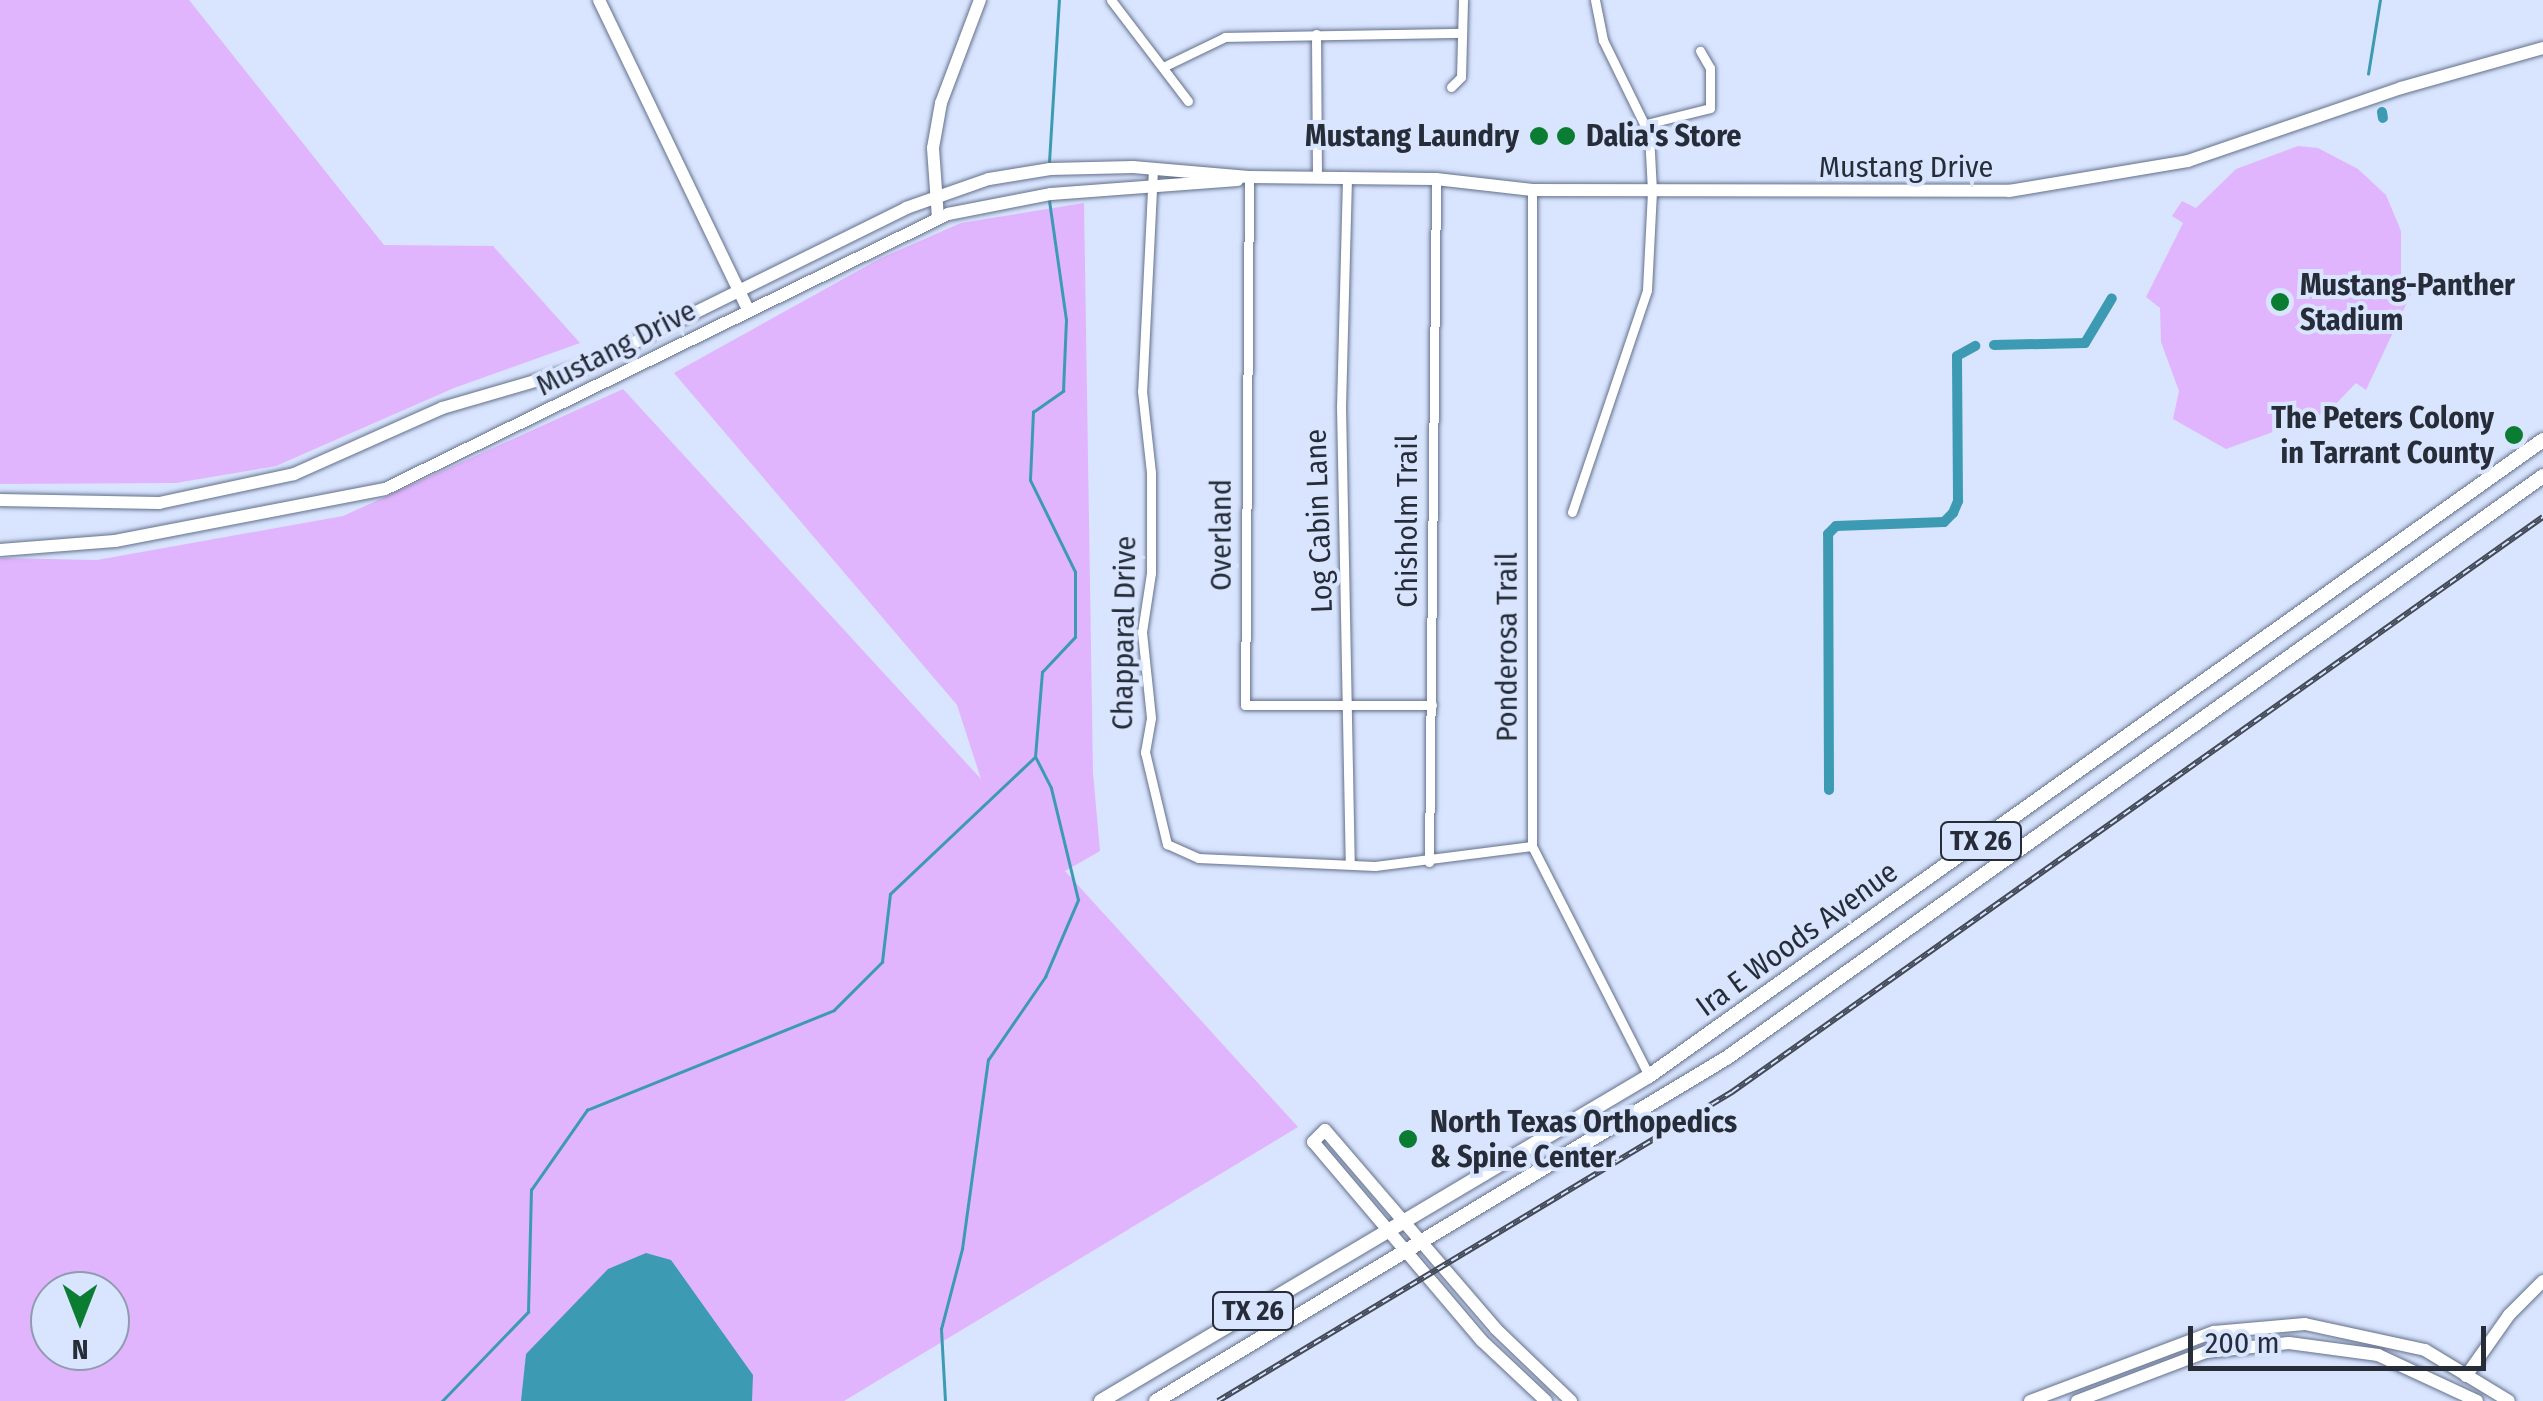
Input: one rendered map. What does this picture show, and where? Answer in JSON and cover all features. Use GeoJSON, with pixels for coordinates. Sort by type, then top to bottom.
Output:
{"type":"FeatureCollection","features":[{"type":"Feature","properties":{"kind":"main road"},"geometry":{"type":"LineString","coordinates":[[598,0],[748,310]]}},
{"type":"Feature","properties":{"kind":"main road"},"geometry":{"type":"LineString","coordinates":[[938,218],[935,196],[941,102],[980,0]]}},
{"type":"Feature","properties":{"kind":"main road","name":"Mustang Drive"},"geometry":{"type":"LineString","coordinates":[[0,500],[158,503],[264,484],[442,408],[587,366],[935,196],[1050,168],[1153,169],[1249,177],[1436,179],[1532,190],[1984,193],[2084,183],[2188,161],[2401,88],[2543,48]]}},
{"type":"Feature","properties":{"kind":"main road","name":"Mustang Drive"},"geometry":{"type":"LineString","coordinates":[[0,550],[115,540],[386,489],[938,218],[1004,201],[1249,177]]}},
{"type":"Feature","properties":{"kind":"main road","name":"Ira E Woods Avenue"},"geometry":{"type":"LineString","coordinates":[[1101,1401],[1649,1076],[2543,440]]}},
{"type":"Feature","properties":{"kind":"main road","name":"Ira E Woods Avenue"},"geometry":{"type":"LineString","coordinates":[[1156,1401],[1728,1056],[2543,476]]}},
{"type":"Feature","properties":{"kind":"main road"},"geometry":{"type":"LineString","coordinates":[[1834,946],[1850,970]]}},
{"type":"Feature","properties":{"kind":"main road"},"geometry":{"type":"LineString","coordinates":[[1546,1383],[1541,1397],[1406,1252],[1313,1142],[1325,1130],[1546,1383],[1572,1401]]}},
{"type":"Feature","properties":{"kind":"main road"},"geometry":{"type":"LineString","coordinates":[[2458,1389],[2543,1281]]}},
{"type":"Feature","properties":{"kind":"main road"},"geometry":{"type":"LineString","coordinates":[[2274,1324],[2275,1344]]}},
{"type":"Feature","properties":{"kind":"main road"},"geometry":{"type":"LineString","coordinates":[[2030,1401],[2149,1352],[2214,1332],[2274,1324],[2374,1334],[2469,1372],[2509,1401]]}},
{"type":"Feature","properties":{"kind":"main road"},"geometry":{"type":"LineString","coordinates":[[2077,1401],[2206,1352],[2275,1344],[2378,1355],[2477,1401]]}},
{"type":"Feature","properties":{"kind":"main road"},"geometry":{"type":"LineString","coordinates":[[2084,1379],[2093,1395]]}},
{"type":"Feature","properties":{"kind":"street"},"geometry":{"type":"LineString","coordinates":[[1111,0],[1188,101]]}},
{"type":"Feature","properties":{"kind":"street"},"geometry":{"type":"LineString","coordinates":[[1451,87],[1461,77],[1463,0]]}},
{"type":"Feature","properties":{"kind":"street"},"geometry":{"type":"LineString","coordinates":[[1572,512],[1647,290],[1652,191],[1646,124],[1603,40],[1595,0]]}},
{"type":"Feature","properties":{"kind":"street"},"geometry":{"type":"LineString","coordinates":[[1163,67],[1226,37],[1462,33]]}},
{"type":"Feature","properties":{"kind":"street"},"geometry":{"type":"LineString","coordinates":[[1316,34],[1316,178]]}},
{"type":"Feature","properties":{"kind":"street"},"geometry":{"type":"LineString","coordinates":[[1646,124],[1710,108],[1710,68],[1700,51]]}},
{"type":"Feature","properties":{"kind":"street","name":"Chapparal Drive"},"geometry":{"type":"LineString","coordinates":[[1153,169],[1142,391],[1151,473],[1151,573],[1142,632],[1151,718],[1145,752],[1158,827],[1166,844],[1198,858],[1350,863],[1429,862],[1532,846]]}},
{"type":"Feature","properties":{"kind":"street","name":"Overland"},"geometry":{"type":"LineString","coordinates":[[1249,177],[1246,705],[1432,705]]}},
{"type":"Feature","properties":{"kind":"street","name":"Log Cabin Lane"},"geometry":{"type":"LineString","coordinates":[[1347,178],[1341,512],[1350,703],[1350,863]]}},
{"type":"Feature","properties":{"kind":"street","name":"Chisholm Trail"},"geometry":{"type":"LineString","coordinates":[[1429,862],[1436,179]]}},
{"type":"Feature","properties":{"kind":"street","name":"Ponderosa Trail"},"geometry":{"type":"LineString","coordinates":[[1532,190],[1532,846],[1649,1076]]}},
{"type":"Feature","properties":{"kind":"shaded area"},"geometry":{"type":"Polygon","coordinates":[[[0,0],[189,0],[384,245],[493,246],[580,343],[454,388],[276,466],[176,483],[0,484],[0,0]]]}},
{"type":"Feature","properties":{"kind":"shaded area","name":"Mustang-Panther Stadium"},"geometry":{"type":"Polygon","coordinates":[[[2298,146],[2318,148],[2358,169],[2386,195],[2401,231],[2401,290],[2411,294],[2366,390],[2356,383],[2328,412],[2226,449],[2173,419],[2179,391],[2161,342],[2160,308],[2146,297],[2183,223],[2172,216],[2182,201],[2196,208],[2236,169],[2298,146]]]}},
{"type":"Feature","properties":{"kind":"shaded area"},"geometry":{"type":"Polygon","coordinates":[[[1084,203],[1093,773],[1100,851],[1065,871],[1298,1127],[844,1401],[0,1401],[0,558],[97,560],[343,516],[623,389],[981,779],[957,705],[674,373],[881,258],[961,223],[1084,203]]]}},
{"type":"Feature","properties":{"kind":"water"},"geometry":{"type":"Polygon","coordinates":[[[646,1253],[671,1260],[753,1375],[752,1401],[521,1401],[526,1354],[608,1269],[646,1253]]]}},
{"type":"Feature","properties":{"kind":"waterway"},"geometry":{"type":"LineString","coordinates":[[1049,162],[1059,0]]}},
{"type":"Feature","properties":{"kind":"waterway"},"geometry":{"type":"LineString","coordinates":[[2368,74],[2380,0]]}},
{"type":"Feature","properties":{"kind":"waterway"},"geometry":{"type":"LineString","coordinates":[[2382,112],[2383,118]]}},
{"type":"Feature","properties":{"kind":"waterway"},"geometry":{"type":"LineString","coordinates":[[442,1401],[528,1312],[531,1190],[587,1110],[834,1010],[882,962],[890,894],[1035,757],[1042,672],[1075,637],[1075,572],[1030,480],[1033,412],[1063,391],[1066,320],[1049,200]]}},
{"type":"Feature","properties":{"kind":"waterway"},"geometry":{"type":"LineString","coordinates":[[1994,345],[2085,343],[2112,298]]}},
{"type":"Feature","properties":{"kind":"waterway"},"geometry":{"type":"LineString","coordinates":[[1829,790],[1828,534],[1836,526],[1944,522],[1953,513],[1958,501],[1957,356],[1975,346]]}},
{"type":"Feature","properties":{"kind":"waterway"},"geometry":{"type":"LineString","coordinates":[[945,1401],[941,1329],[962,1249],[988,1060],[1045,977],[1078,900],[1051,788],[1036,758]]}},
{"type":"Feature","properties":{"kind":"railway"},"geometry":{"type":"LineString","coordinates":[[1218,1401],[1732,1092],[2543,517]]}},
{"type":"Feature","properties":{"kind":"place","name":"Mustang Laundry"},"geometry":{"type":"Point","coordinates":[1539,136]}},
{"type":"Feature","properties":{"kind":"place","name":"Dalia's Store"},"geometry":{"type":"Point","coordinates":[1566,136]}},
{"type":"Feature","properties":{"kind":"place","name":"Mustang-Panther Stadium"},"geometry":{"type":"Point","coordinates":[2280,302]}},
{"type":"Feature","properties":{"kind":"place","name":"The Peters Colony in Tarrant County"},"geometry":{"type":"Point","coordinates":[2514,435]}},
{"type":"Feature","properties":{"kind":"place","name":"North Texas Orthopedics & Spine Center"},"geometry":{"type":"Point","coordinates":[1408,1139]}}]}
